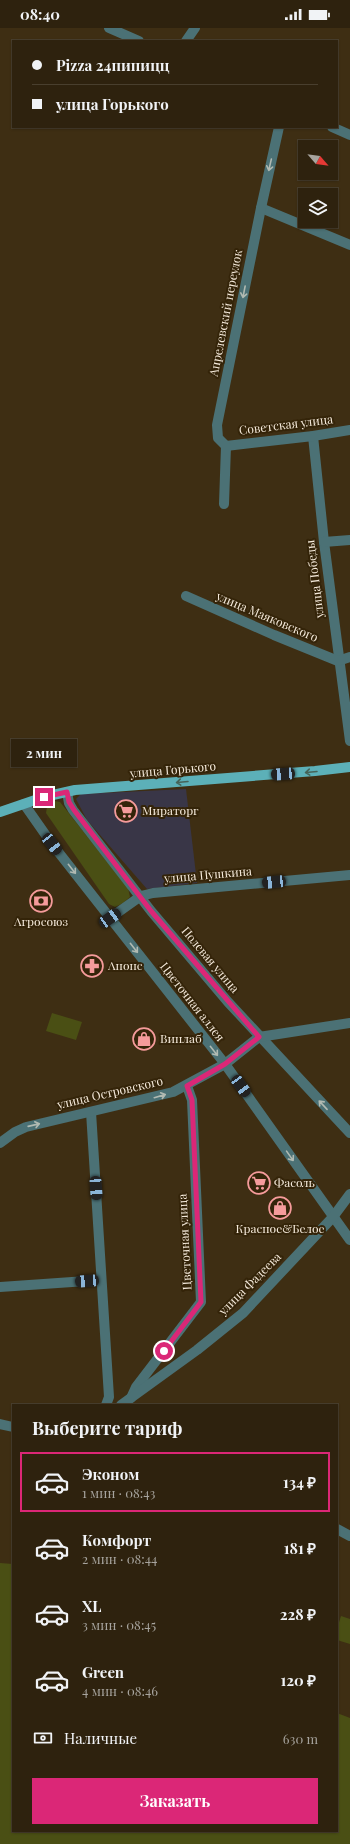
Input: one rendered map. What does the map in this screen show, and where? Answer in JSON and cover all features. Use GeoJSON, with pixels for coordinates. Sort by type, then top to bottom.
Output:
{"type":"FeatureCollection","features":[{"type":"Feature","properties":{"kind":"main road","name":"улица Горького"},"geometry":{"type":"LineString","coordinates":[[0,812],[67,792],[315,772],[350,767]]}},
{"type":"Feature","properties":{"kind":"street"},"geometry":{"type":"LineString","coordinates":[[109,28],[137,40]]}},
{"type":"Feature","properties":{"kind":"street"},"geometry":{"type":"LineString","coordinates":[[187,40],[195,28]]}},
{"type":"Feature","properties":{"kind":"street","name":"Апрелевский переулок"},"geometry":{"type":"LineString","coordinates":[[224,504],[226,446],[218,438],[217,425],[279,128]]}},
{"type":"Feature","properties":{"kind":"street"},"geometry":{"type":"LineString","coordinates":[[334,128],[350,135]]}},
{"type":"Feature","properties":{"kind":"street"},"geometry":{"type":"LineString","coordinates":[[261,208],[350,245]]}},
{"type":"Feature","properties":{"kind":"street","name":"Советская улица"},"geometry":{"type":"LineString","coordinates":[[226,446],[313,436],[350,430]]}},
{"type":"Feature","properties":{"kind":"street","name":"улица Победы"},"geometry":{"type":"LineString","coordinates":[[313,436],[338,661],[350,741]]}},
{"type":"Feature","properties":{"kind":"street"},"geometry":{"type":"LineString","coordinates":[[324,542],[350,540]]}},
{"type":"Feature","properties":{"kind":"street","name":"улица Маяковского"},"geometry":{"type":"LineString","coordinates":[[186,596],[274,635],[338,661]]}},
{"type":"Feature","properties":{"kind":"street"},"geometry":{"type":"LineString","coordinates":[[338,661],[350,657]]}},
{"type":"Feature","properties":{"kind":"street","name":"Полевая улица"},"geometry":{"type":"LineString","coordinates":[[67,792],[69,802],[74,810],[151,911],[259,1037],[350,1133]]}},
{"type":"Feature","properties":{"kind":"street","name":"Цветочная аллея"},"geometry":{"type":"LineString","coordinates":[[24,804],[52,844],[225,1064],[350,1240]]}},
{"type":"Feature","properties":{"kind":"street","name":"улица Пушкина"},"geometry":{"type":"LineString","coordinates":[[141,896],[153,893],[350,875]]}},
{"type":"Feature","properties":{"kind":"street"},"geometry":{"type":"LineString","coordinates":[[110,918],[141,896]]}},
{"type":"Feature","properties":{"kind":"street"},"geometry":{"type":"LineString","coordinates":[[259,1037],[350,1023]]}},
{"type":"Feature","properties":{"kind":"street","name":"улица Островского"},"geometry":{"type":"LineString","coordinates":[[0,1143],[14,1132],[26,1127],[155,1097],[187,1086],[225,1064],[259,1037]]}},
{"type":"Feature","properties":{"kind":"street","name":"Цветочная улица"},"geometry":{"type":"LineString","coordinates":[[131,1398],[136,1387],[201,1302],[192,1100],[187,1086]]}},
{"type":"Feature","properties":{"kind":"street"},"geometry":{"type":"LineString","coordinates":[[90,1112],[109,1396],[106,1404]]}},
{"type":"Feature","properties":{"kind":"street","name":"улица Фадеева"},"geometry":{"type":"LineString","coordinates":[[122,1404],[197,1350],[243,1313],[333,1216],[350,1194]]}},
{"type":"Feature","properties":{"kind":"street"},"geometry":{"type":"LineString","coordinates":[[0,1287],[102,1280]]}},
{"type":"Feature","properties":{"kind":"street"},"geometry":{"type":"LineString","coordinates":[[0,1424],[12,1427]]}},
{"type":"Feature","properties":{"kind":"street"},"geometry":{"type":"LineString","coordinates":[[338,1530],[350,1536]]}},
{"type":"Feature","properties":{"kind":"shaded area"},"geometry":{"type":"Polygon","coordinates":[[[186,789],[197,883],[147,889],[87,820],[76,799],[81,794],[186,789]]]}},
{"type":"Feature","properties":{"kind":"green space"},"geometry":{"type":"Polygon","coordinates":[[[55,801],[60,802],[128,888],[130,897],[123,903],[115,907],[109,904],[46,813],[47,807],[55,801]]]}},
{"type":"Feature","properties":{"kind":"green space"},"geometry":{"type":"Polygon","coordinates":[[[52,1013],[82,1022],[76,1040],[46,1031],[52,1013]]]}},
{"type":"Feature","properties":{"kind":"green space"},"geometry":{"type":"Polygon","coordinates":[[[0,1563],[12,1564],[12,1832],[338,1832],[338,1713],[350,1718],[350,1844],[0,1844],[0,1563]]]}},
{"type":"Feature","properties":{"kind":"green space"},"geometry":{"type":"Polygon","coordinates":[[[341,1616],[350,1619],[350,1644],[338,1640],[338,1626],[341,1616]]]}},
{"type":"Feature","properties":{"kind":"place","name":"Мираторг"},"geometry":{"type":"Point","coordinates":[126,811]}},
{"type":"Feature","properties":{"kind":"place","name":"Агросоюз"},"geometry":{"type":"Point","coordinates":[41,901]}},
{"type":"Feature","properties":{"kind":"place","name":"Анонс"},"geometry":{"type":"Point","coordinates":[92,966]}},
{"type":"Feature","properties":{"kind":"place","name":"Винлаб"},"geometry":{"type":"Point","coordinates":[144,1039]}},
{"type":"Feature","properties":{"kind":"place","name":"Фасоль"},"geometry":{"type":"Point","coordinates":[259,1183]}},
{"type":"Feature","properties":{"kind":"place","name":"Красное&Белое"},"geometry":{"type":"Point","coordinates":[280,1208]}},
{"type":"Feature","properties":{"kind":"route"},"geometry":{"type":"LineString","coordinates":[[44,797],[67,792],[69,802],[74,810],[151,911],[259,1037],[225,1064],[187,1086],[192,1100],[201,1302],[164,1351]]}}]}
